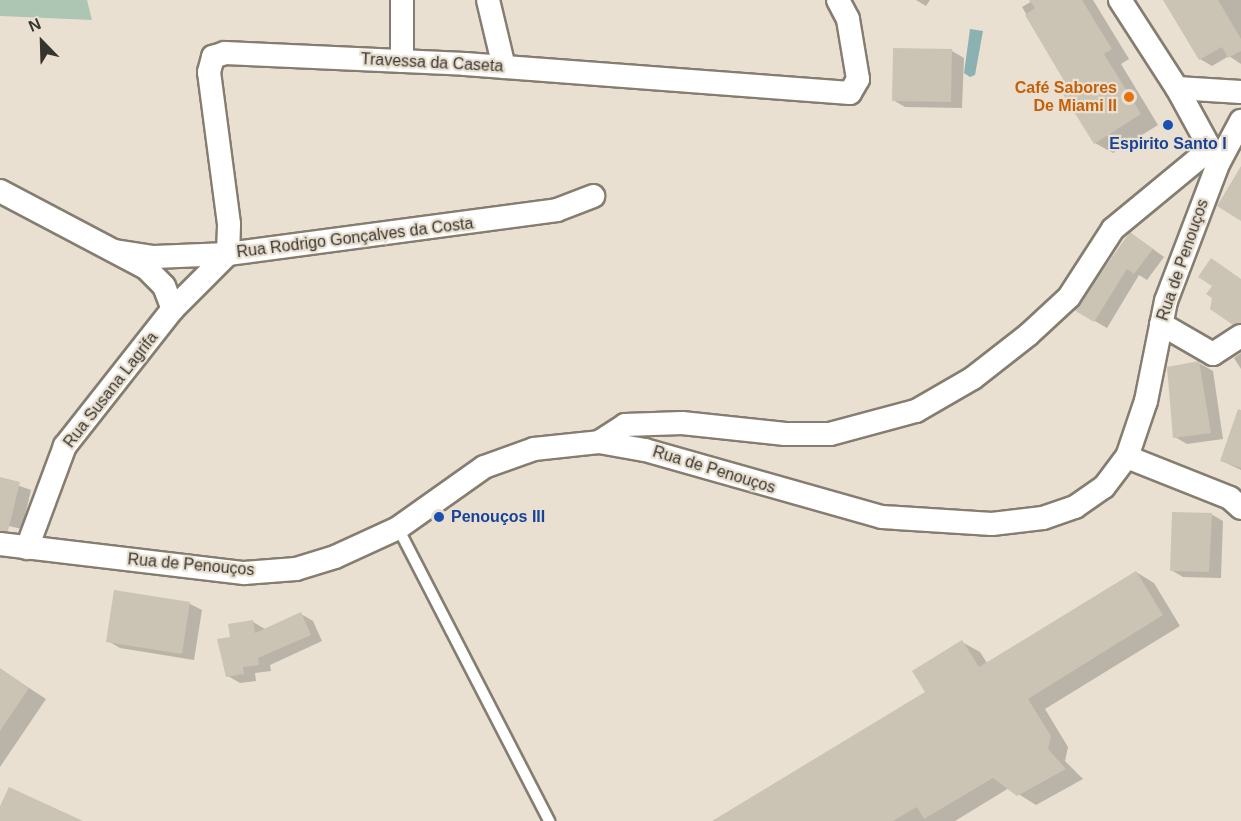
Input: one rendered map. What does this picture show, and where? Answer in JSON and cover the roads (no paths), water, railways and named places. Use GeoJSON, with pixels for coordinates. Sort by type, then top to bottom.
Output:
{"type":"FeatureCollection","features":[{"type":"Feature","properties":{"kind":"street"},"geometry":{"type":"LineString","coordinates":[[402,0],[402,61]]}},
{"type":"Feature","properties":{"kind":"street"},"geometry":{"type":"LineString","coordinates":[[488,0],[504,67]]}},
{"type":"Feature","properties":{"kind":"street","name":"Travessa da Caseta"},"geometry":{"type":"LineString","coordinates":[[228,254],[229,224],[209,72],[213,57],[225,53],[402,61],[850,93],[858,79],[848,19],[838,0]]}},
{"type":"Feature","properties":{"kind":"street"},"geometry":{"type":"LineString","coordinates":[[1120,0],[1177,88],[1214,157]]}},
{"type":"Feature","properties":{"kind":"street"},"geometry":{"type":"LineString","coordinates":[[1177,88],[1241,92]]}},
{"type":"Feature","properties":{"kind":"street"},"geometry":{"type":"LineString","coordinates":[[599,442],[625,425],[682,423],[785,434],[831,434],[916,411],[973,378],[1028,335],[1070,297],[1113,229],[1214,157],[1241,121]]}},
{"type":"Feature","properties":{"kind":"street","name":"Rua de Penouços"},"geometry":{"type":"LineString","coordinates":[[0,544],[244,573],[296,569],[334,557],[398,528],[484,467],[534,449],[599,442],[645,450],[882,517],[992,524],[1043,519],[1074,507],[1104,487],[1127,457],[1146,401],[1166,301],[1214,157]]}},
{"type":"Feature","properties":{"kind":"street","name":"Rua Rodrigo Gonçalves da Costa"},"geometry":{"type":"LineString","coordinates":[[0,191],[146,268],[164,286],[173,309]]}},
{"type":"Feature","properties":{"kind":"street","name":"Rua Rodrigo Gonçalves da Costa"},"geometry":{"type":"LineString","coordinates":[[115,251],[154,257],[228,254],[557,210],[593,196]]}},
{"type":"Feature","properties":{"kind":"street","name":"Rua Susana Lagrifa"},"geometry":{"type":"LineString","coordinates":[[27,548],[65,446],[173,309],[228,254]]}},
{"type":"Feature","properties":{"kind":"street"},"geometry":{"type":"LineString","coordinates":[[1161,324],[1213,354],[1241,336]]}},
{"type":"Feature","properties":{"kind":"street"},"geometry":{"type":"LineString","coordinates":[[1127,457],[1230,498],[1241,508]]}},
{"type":"Feature","properties":{"kind":"lane"},"geometry":{"type":"LineString","coordinates":[[398,528],[549,821]]}},
{"type":"Feature","properties":{"kind":"water"},"geometry":{"type":"Polygon","coordinates":[[[970,29],[983,31],[975,75],[970,77],[964,73],[970,29]]]}},
{"type":"Feature","properties":{"kind":"place","name":"Café Sabores De Miami II"},"geometry":{"type":"Point","coordinates":[1129,97]}},
{"type":"Feature","properties":{"kind":"place","name":"Espirito Santo I"},"geometry":{"type":"Point","coordinates":[1168,125]}},
{"type":"Feature","properties":{"kind":"place","name":"Penouços III"},"geometry":{"type":"Point","coordinates":[439,517]}}]}
